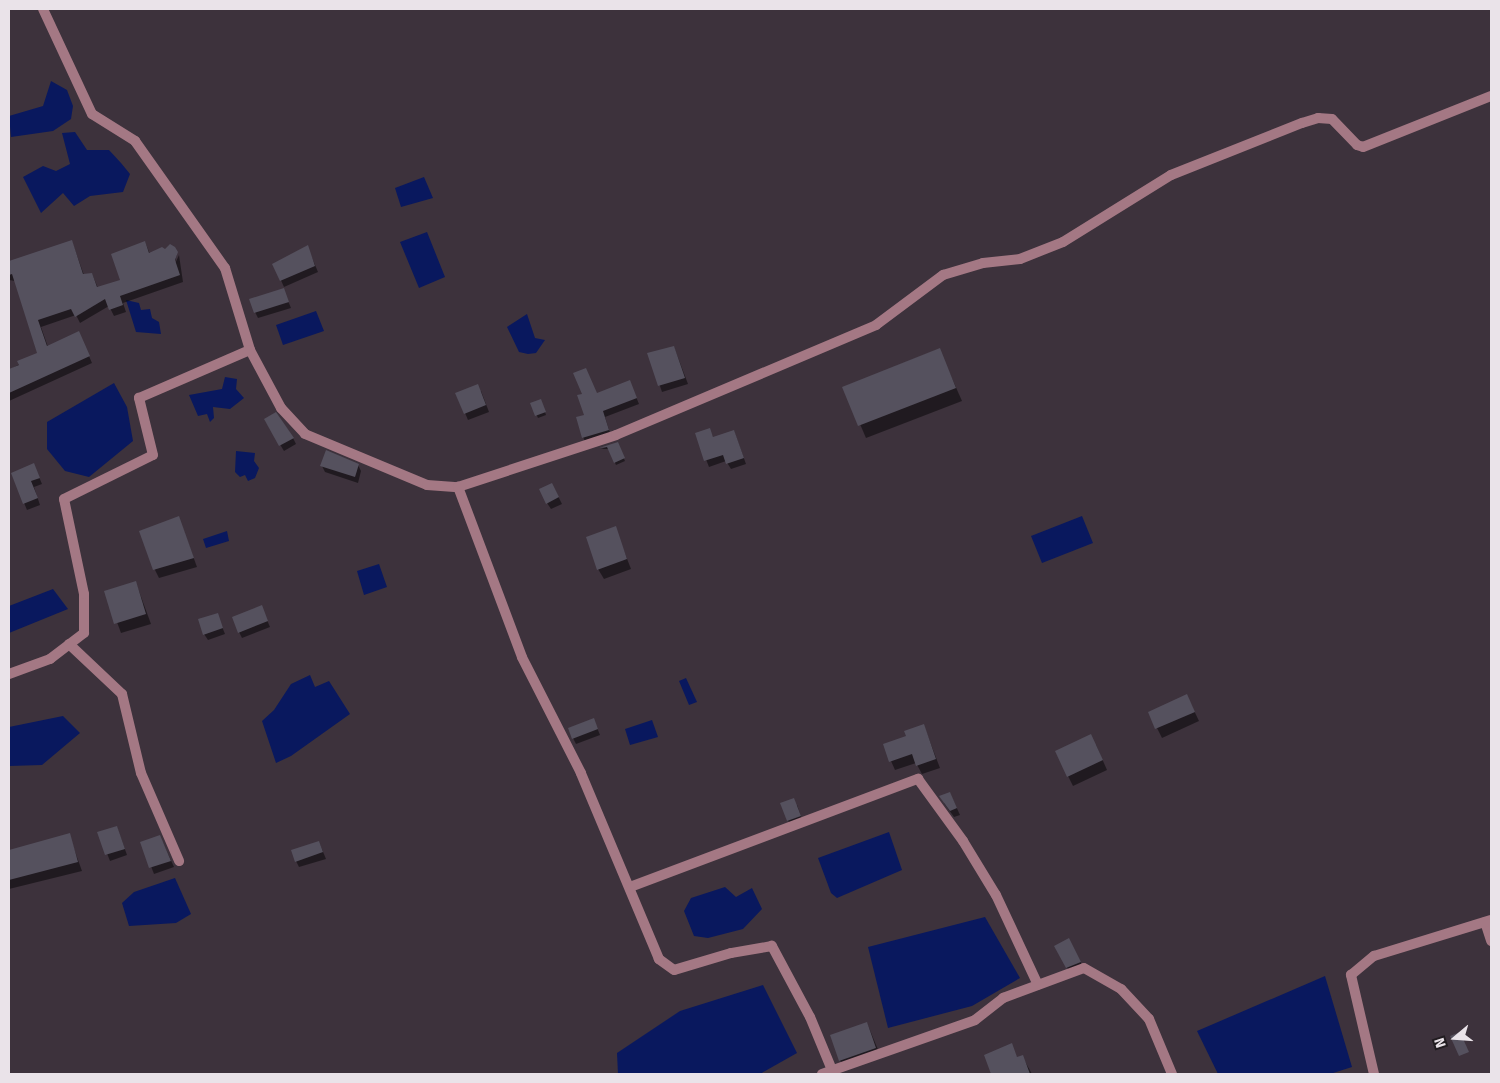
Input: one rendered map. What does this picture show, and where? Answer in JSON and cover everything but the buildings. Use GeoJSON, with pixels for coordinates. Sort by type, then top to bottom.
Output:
{"type":"FeatureCollection","features":[{"type":"Feature","properties":{"kind":"street"},"geometry":{"type":"LineString","coordinates":[[43,9],[92,114],[135,141],[226,268],[250,350],[281,408],[305,434],[427,484],[458,487],[616,435],[876,325],[943,275],[983,263],[1020,259],[1063,242],[1171,175],[1302,123],[1318,118],[1332,119],[1357,145],[1363,147],[1491,96]]}},
{"type":"Feature","properties":{"kind":"street"},"geometry":{"type":"LineString","coordinates":[[9,674],[50,659],[84,633],[84,594],[64,499],[153,455],[139,398],[250,350]]}},
{"type":"Feature","properties":{"kind":"street"},"geometry":{"type":"LineString","coordinates":[[458,487],[522,657],[581,773],[659,960],[674,970],[731,953],[772,946],[810,1017],[827,1072],[975,1020],[1004,998],[1084,968],[1121,989],[1149,1019],[1172,1074]]}},
{"type":"Feature","properties":{"kind":"street"},"geometry":{"type":"LineString","coordinates":[[69,644],[122,694],[141,773],[179,861]]}},
{"type":"Feature","properties":{"kind":"street"},"geometry":{"type":"LineString","coordinates":[[630,887],[918,779],[963,841],[996,895],[1038,985]]}},
{"type":"Feature","properties":{"kind":"street"},"geometry":{"type":"LineString","coordinates":[[1374,1074],[1351,975],[1374,956],[1488,921],[1491,941]]}},
{"type":"Feature","properties":{"kind":"shaded area"},"geometry":{"type":"Polygon","coordinates":[[[51,81],[67,90],[73,106],[71,119],[53,131],[11,137],[9,116],[43,106],[51,81]]]}},
{"type":"Feature","properties":{"kind":"shaded area"},"geometry":{"type":"Polygon","coordinates":[[[75,132],[87,150],[109,150],[130,174],[123,192],[90,196],[74,206],[63,193],[41,213],[23,177],[43,166],[56,171],[70,164],[62,133],[75,132]]]}},
{"type":"Feature","properties":{"kind":"shaded area"},"geometry":{"type":"Polygon","coordinates":[[[424,177],[433,198],[401,207],[395,188],[424,177]]]}},
{"type":"Feature","properties":{"kind":"shaded area"},"geometry":{"type":"Polygon","coordinates":[[[427,232],[445,277],[419,288],[400,242],[427,232]]]}},
{"type":"Feature","properties":{"kind":"shaded area"},"geometry":{"type":"Polygon","coordinates":[[[126,300],[139,303],[141,310],[150,309],[152,318],[159,322],[161,334],[136,332],[126,300]]]}},
{"type":"Feature","properties":{"kind":"shaded area"},"geometry":{"type":"Polygon","coordinates":[[[316,311],[324,331],[283,345],[276,325],[316,311]]]}},
{"type":"Feature","properties":{"kind":"shaded area"},"geometry":{"type":"Polygon","coordinates":[[[527,314],[535,338],[545,340],[536,353],[519,352],[507,327],[527,314]]]}},
{"type":"Feature","properties":{"kind":"shaded area"},"geometry":{"type":"Polygon","coordinates":[[[225,377],[237,379],[236,389],[244,398],[230,409],[213,407],[214,418],[210,422],[207,414],[198,416],[189,395],[222,389],[225,377]]]}},
{"type":"Feature","properties":{"kind":"shaded area"},"geometry":{"type":"Polygon","coordinates":[[[114,383],[127,407],[133,441],[89,477],[65,471],[47,449],[47,422],[114,383]]]}},
{"type":"Feature","properties":{"kind":"shaded area"},"geometry":{"type":"Polygon","coordinates":[[[236,451],[255,453],[254,461],[259,468],[255,478],[248,481],[245,475],[240,477],[235,472],[236,451]]]}},
{"type":"Feature","properties":{"kind":"shaded area"},"geometry":{"type":"Polygon","coordinates":[[[1082,516],[1093,543],[1042,563],[1031,536],[1082,516]]]}},
{"type":"Feature","properties":{"kind":"shaded area"},"geometry":{"type":"Polygon","coordinates":[[[227,531],[229,541],[206,548],[203,539],[227,531]]]}},
{"type":"Feature","properties":{"kind":"shaded area"},"geometry":{"type":"Polygon","coordinates":[[[379,564],[387,587],[364,595],[357,571],[379,564]]]}},
{"type":"Feature","properties":{"kind":"shaded area"},"geometry":{"type":"Polygon","coordinates":[[[53,589],[68,609],[9,633],[9,606],[53,589]]]}},
{"type":"Feature","properties":{"kind":"shaded area"},"geometry":{"type":"Polygon","coordinates":[[[310,675],[315,687],[329,681],[350,714],[291,756],[276,763],[262,721],[274,710],[291,684],[310,675]]]}},
{"type":"Feature","properties":{"kind":"shaded area"},"geometry":{"type":"Polygon","coordinates":[[[686,678],[697,702],[689,705],[679,681],[686,678]]]}},
{"type":"Feature","properties":{"kind":"shaded area"},"geometry":{"type":"Polygon","coordinates":[[[63,716],[80,733],[42,765],[9,766],[9,727],[63,716]]]}},
{"type":"Feature","properties":{"kind":"shaded area"},"geometry":{"type":"Polygon","coordinates":[[[652,720],[658,737],[630,745],[625,729],[652,720]]]}},
{"type":"Feature","properties":{"kind":"shaded area"},"geometry":{"type":"Polygon","coordinates":[[[889,832],[902,870],[837,898],[831,893],[818,858],[889,832]]]}},
{"type":"Feature","properties":{"kind":"shaded area"},"geometry":{"type":"Polygon","coordinates":[[[175,878],[191,914],[176,923],[129,926],[122,903],[134,892],[175,878]]]}},
{"type":"Feature","properties":{"kind":"shaded area"},"geometry":{"type":"Polygon","coordinates":[[[725,887],[736,897],[752,888],[762,909],[743,929],[708,938],[694,936],[684,911],[691,898],[725,887]]]}},
{"type":"Feature","properties":{"kind":"shaded area"},"geometry":{"type":"Polygon","coordinates":[[[985,917],[1020,978],[972,1006],[888,1028],[868,947],[985,917]]]}},
{"type":"Feature","properties":{"kind":"shaded area"},"geometry":{"type":"Polygon","coordinates":[[[1325,976],[1352,1067],[1330,1074],[1218,1074],[1197,1031],[1325,976]]]}},
{"type":"Feature","properties":{"kind":"shaded area"},"geometry":{"type":"Polygon","coordinates":[[[763,985],[797,1053],[760,1074],[618,1074],[617,1053],[680,1011],[763,985]]]}}]}
